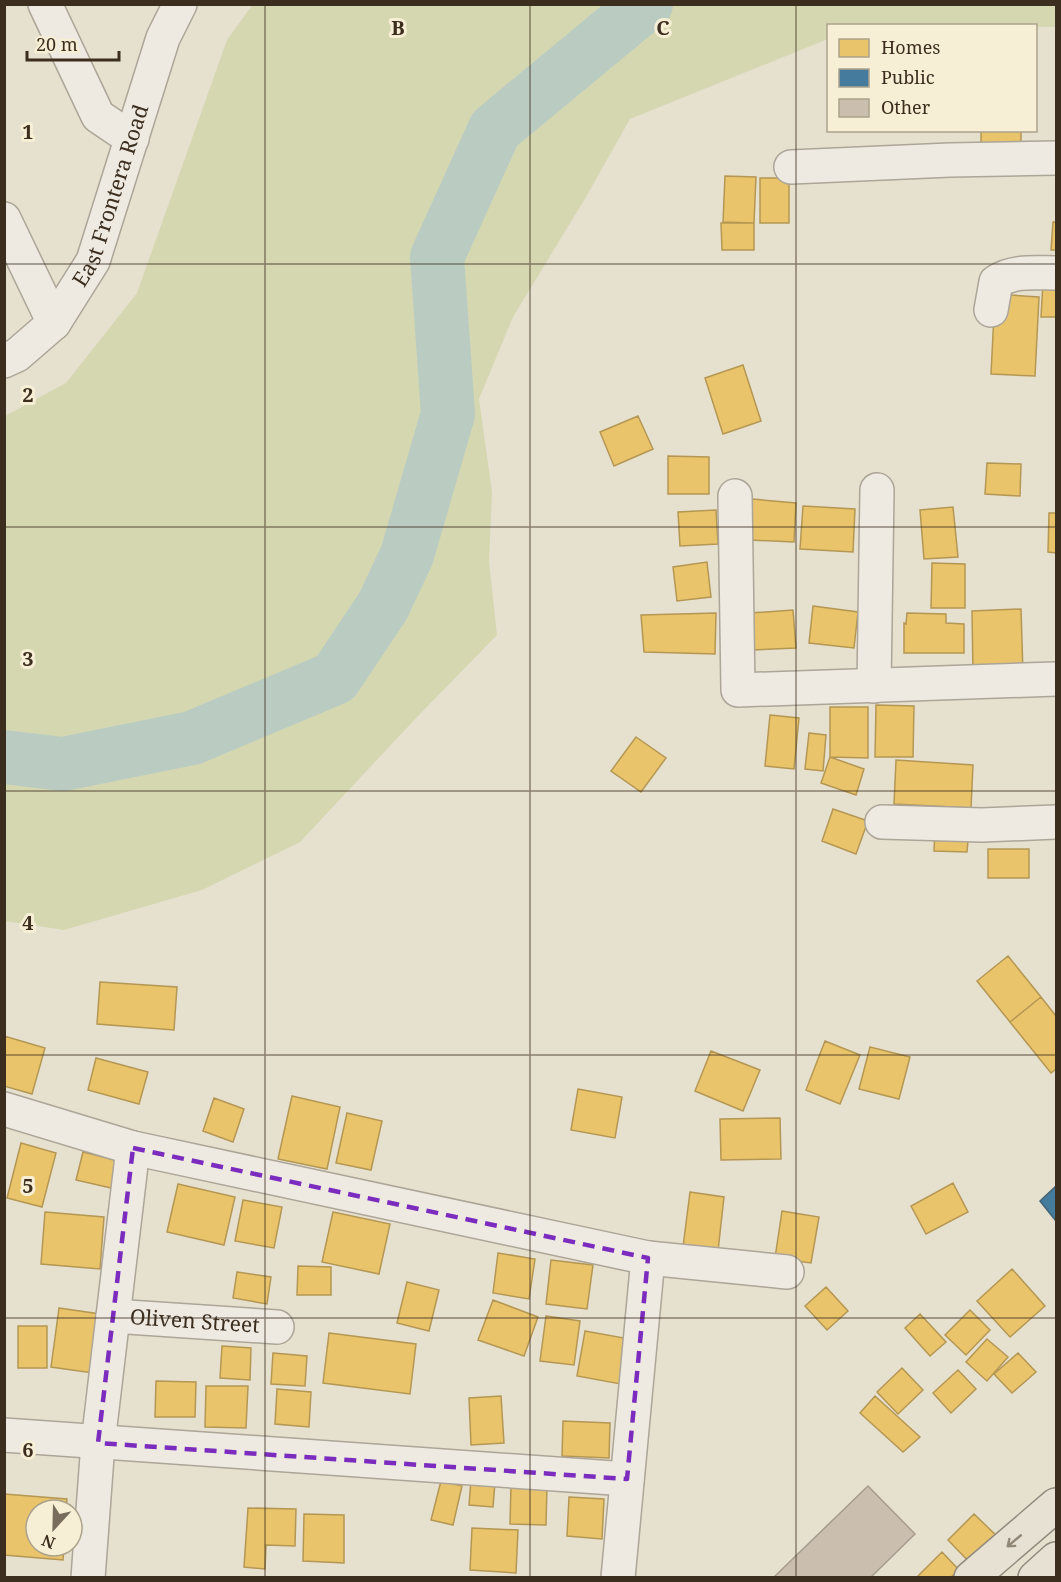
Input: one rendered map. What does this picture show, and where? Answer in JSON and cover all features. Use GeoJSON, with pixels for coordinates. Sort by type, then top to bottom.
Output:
{"type":"FeatureCollection","features":[{"type":"Feature","properties":{"kind":"main road"},"geometry":{"type":"LineString","coordinates":[[971,1578],[1056,1505]]}},
{"type":"Feature","properties":{"kind":"main road"},"geometry":{"type":"LineString","coordinates":[[1035,1578],[1056,1559]]}},
{"type":"Feature","properties":{"kind":"street"},"geometry":{"type":"LineString","coordinates":[[45,4],[98,116],[132,139]]}},
{"type":"Feature","properties":{"kind":"street","name":"East Frontera Road"},"geometry":{"type":"LineString","coordinates":[[4,362],[17,355],[54,323],[93,261],[163,38],[180,4]]}},
{"type":"Feature","properties":{"kind":"street"},"geometry":{"type":"LineString","coordinates":[[791,167],[1056,158]]}},
{"type":"Feature","properties":{"kind":"street"},"geometry":{"type":"LineString","coordinates":[[4,219],[54,323]]}},
{"type":"Feature","properties":{"kind":"street"},"geometry":{"type":"LineString","coordinates":[[991,310],[996,282],[1004,276],[1056,273]]}},
{"type":"Feature","properties":{"kind":"street"},"geometry":{"type":"LineString","coordinates":[[874,686],[877,490]]}},
{"type":"Feature","properties":{"kind":"street"},"geometry":{"type":"LineString","coordinates":[[735,496],[738,690],[1056,679]]}},
{"type":"Feature","properties":{"kind":"street"},"geometry":{"type":"LineString","coordinates":[[882,822],[982,825],[1056,822]]}},
{"type":"Feature","properties":{"kind":"street"},"geometry":{"type":"LineString","coordinates":[[4,1109],[133,1148],[648,1258],[787,1272]]}},
{"type":"Feature","properties":{"kind":"street"},"geometry":{"type":"LineString","coordinates":[[88,1578],[98,1443],[133,1148]]}},
{"type":"Feature","properties":{"kind":"street"},"geometry":{"type":"LineString","coordinates":[[618,1578],[648,1258]]}},
{"type":"Feature","properties":{"kind":"street","name":"Oliven Street"},"geometry":{"type":"LineString","coordinates":[[113,1316],[277,1327]]}},
{"type":"Feature","properties":{"kind":"street"},"geometry":{"type":"LineString","coordinates":[[4,1435],[627,1479]]}},
{"type":"Feature","properties":{"kind":"highlighted area"},"geometry":{"type":"Polygon","coordinates":[[[133,1148],[648,1258],[627,1479],[98,1443],[133,1148]]]}},
{"type":"Feature","properties":{"kind":"green space"},"geometry":{"type":"Polygon","coordinates":[[[253,4],[1056,4],[1056,27],[1037,27],[1037,24],[827,24],[827,39],[630,119],[586,197],[513,317],[479,399],[492,492],[489,561],[497,635],[300,842],[202,890],[64,930],[5,921],[5,416],[66,383],[137,293],[227,40],[253,4]]]}},
{"type":"Feature","properties":{"kind":"building: Homes"},"geometry":{"type":"Polygon","coordinates":[[[981,132],[1021,132],[1021,144],[981,144],[981,132]]]}},
{"type":"Feature","properties":{"kind":"building: Homes"},"geometry":{"type":"Polygon","coordinates":[[[725,176],[756,177],[754,223],[723,222],[725,176]]]}},
{"type":"Feature","properties":{"kind":"building: Homes"},"geometry":{"type":"Polygon","coordinates":[[[760,178],[789,178],[789,223],[760,223],[760,178]]]}},
{"type":"Feature","properties":{"kind":"building: Homes"},"geometry":{"type":"Polygon","coordinates":[[[1053,222],[1056,222],[1056,250],[1051,250],[1053,222]]]}},
{"type":"Feature","properties":{"kind":"building: Homes"},"geometry":{"type":"Polygon","coordinates":[[[721,223],[754,223],[754,250],[722,250],[721,223]]]}},
{"type":"Feature","properties":{"kind":"building: Homes"},"geometry":{"type":"Polygon","coordinates":[[[1043,282],[1056,283],[1056,317],[1041,317],[1043,282]]]}},
{"type":"Feature","properties":{"kind":"building: Homes"},"geometry":{"type":"Polygon","coordinates":[[[995,294],[1039,297],[1035,376],[991,374],[995,294]]]}},
{"type":"Feature","properties":{"kind":"building: Homes"},"geometry":{"type":"Polygon","coordinates":[[[743,365],[761,421],[723,434],[705,378],[743,365]]]}},
{"type":"Feature","properties":{"kind":"building: Homes"},"geometry":{"type":"Polygon","coordinates":[[[638,416],[653,449],[614,466],[600,432],[638,416]]]}},
{"type":"Feature","properties":{"kind":"building: Homes"},"geometry":{"type":"Polygon","coordinates":[[[668,456],[709,457],[709,494],[668,494],[668,456]]]}},
{"type":"Feature","properties":{"kind":"building: Homes"},"geometry":{"type":"Polygon","coordinates":[[[987,463],[1021,464],[1020,496],[985,494],[987,463]]]}},
{"type":"Feature","properties":{"kind":"building: Homes"},"geometry":{"type":"Polygon","coordinates":[[[752,499],[796,503],[794,542],[749,540],[752,499]]]}},
{"type":"Feature","properties":{"kind":"building: Homes"},"geometry":{"type":"Polygon","coordinates":[[[803,506],[855,509],[853,552],[800,549],[803,506]]]}},
{"type":"Feature","properties":{"kind":"building: Homes"},"geometry":{"type":"Polygon","coordinates":[[[953,507],[958,557],[924,559],[920,510],[953,507]]]}},
{"type":"Feature","properties":{"kind":"building: Homes"},"geometry":{"type":"Polygon","coordinates":[[[716,510],[718,544],[680,546],[678,512],[716,510]]]}},
{"type":"Feature","properties":{"kind":"building: Homes"},"geometry":{"type":"Polygon","coordinates":[[[1049,513],[1056,513],[1056,553],[1048,552],[1049,513]]]}},
{"type":"Feature","properties":{"kind":"building: Homes"},"geometry":{"type":"Polygon","coordinates":[[[707,562],[711,597],[677,601],[673,567],[707,562]]]}},
{"type":"Feature","properties":{"kind":"building: Homes"},"geometry":{"type":"Polygon","coordinates":[[[932,563],[965,564],[965,608],[931,608],[932,563]]]}},
{"type":"Feature","properties":{"kind":"building: Homes"},"geometry":{"type":"Polygon","coordinates":[[[813,606],[858,612],[854,648],[809,643],[813,606]]]}},
{"type":"Feature","properties":{"kind":"building: Homes"},"geometry":{"type":"Polygon","coordinates":[[[1021,609],[1023,673],[973,675],[972,611],[1021,609]]]}},
{"type":"Feature","properties":{"kind":"building: Homes"},"geometry":{"type":"Polygon","coordinates":[[[793,610],[796,648],[752,650],[750,613],[793,610]]]}},
{"type":"Feature","properties":{"kind":"building: Homes"},"geometry":{"type":"Polygon","coordinates":[[[716,613],[715,654],[644,652],[641,615],[716,613]]]}},
{"type":"Feature","properties":{"kind":"building: Homes"},"geometry":{"type":"Polygon","coordinates":[[[907,613],[946,614],[946,623],[964,624],[964,653],[904,653],[904,623],[906,624],[907,613]]]}},
{"type":"Feature","properties":{"kind":"building: Homes"},"geometry":{"type":"Polygon","coordinates":[[[876,705],[914,706],[913,757],[875,757],[876,705]]]}},
{"type":"Feature","properties":{"kind":"building: Homes"},"geometry":{"type":"Polygon","coordinates":[[[830,707],[868,707],[868,758],[830,757],[830,707]]]}},
{"type":"Feature","properties":{"kind":"building: Homes"},"geometry":{"type":"Polygon","coordinates":[[[770,715],[799,718],[794,769],[765,766],[770,715]]]}},
{"type":"Feature","properties":{"kind":"building: Homes"},"geometry":{"type":"Polygon","coordinates":[[[809,733],[826,735],[823,771],[805,769],[809,733]]]}},
{"type":"Feature","properties":{"kind":"building: Homes"},"geometry":{"type":"Polygon","coordinates":[[[636,737],[666,758],[641,792],[611,771],[636,737]]]}},
{"type":"Feature","properties":{"kind":"building: Homes"},"geometry":{"type":"Polygon","coordinates":[[[830,757],[864,769],[856,795],[821,783],[830,757]]]}},
{"type":"Feature","properties":{"kind":"building: Homes"},"geometry":{"type":"Polygon","coordinates":[[[896,760],[973,765],[971,808],[894,804],[896,760]]]}},
{"type":"Feature","properties":{"kind":"building: Homes"},"geometry":{"type":"Polygon","coordinates":[[[833,809],[868,821],[856,854],[822,841],[833,809]]]}},
{"type":"Feature","properties":{"kind":"building: Homes"},"geometry":{"type":"Polygon","coordinates":[[[935,827],[969,829],[967,852],[934,851],[935,827]]]}},
{"type":"Feature","properties":{"kind":"building: Homes"},"geometry":{"type":"Polygon","coordinates":[[[988,849],[1029,849],[1029,878],[988,878],[988,849]]]}},
{"type":"Feature","properties":{"kind":"building: Homes"},"geometry":{"type":"Polygon","coordinates":[[[1008,956],[1041,997],[1010,1022],[977,981],[1008,956]]]}},
{"type":"Feature","properties":{"kind":"building: Homes"},"geometry":{"type":"Polygon","coordinates":[[[100,982],[177,987],[174,1030],[97,1024],[100,982]]]}},
{"type":"Feature","properties":{"kind":"building: Homes"},"geometry":{"type":"Polygon","coordinates":[[[1041,997],[1056,1016],[1056,1069],[1051,1073],[1010,1022],[1041,997]]]}},
{"type":"Feature","properties":{"kind":"building: Homes"},"geometry":{"type":"Polygon","coordinates":[[[4,1036],[45,1048],[32,1094],[4,1086],[4,1036]]]}},
{"type":"Feature","properties":{"kind":"building: Homes"},"geometry":{"type":"Polygon","coordinates":[[[825,1041],[860,1055],[840,1104],[806,1090],[825,1041]]]}},
{"type":"Feature","properties":{"kind":"building: Homes"},"geometry":{"type":"Polygon","coordinates":[[[870,1047],[910,1057],[899,1099],[859,1089],[870,1047]]]}},
{"type":"Feature","properties":{"kind":"building: Homes"},"geometry":{"type":"Polygon","coordinates":[[[711,1051],[760,1070],[743,1111],[695,1091],[711,1051]]]}},
{"type":"Feature","properties":{"kind":"building: Homes"},"geometry":{"type":"Polygon","coordinates":[[[96,1058],[148,1072],[139,1104],[88,1090],[96,1058]]]}},
{"type":"Feature","properties":{"kind":"building: Homes"},"geometry":{"type":"Polygon","coordinates":[[[578,1089],[622,1097],[615,1138],[571,1130],[578,1089]]]}},
{"type":"Feature","properties":{"kind":"building: Homes"},"geometry":{"type":"Polygon","coordinates":[[[292,1096],[340,1107],[327,1169],[278,1159],[292,1096]]]}},
{"type":"Feature","properties":{"kind":"building: Homes"},"geometry":{"type":"Polygon","coordinates":[[[214,1098],[244,1109],[233,1142],[203,1131],[214,1098]]]}},
{"type":"Feature","properties":{"kind":"building: Homes"},"geometry":{"type":"Polygon","coordinates":[[[347,1113],[382,1121],[371,1170],[336,1163],[347,1113]]]}},
{"type":"Feature","properties":{"kind":"building: Homes"},"geometry":{"type":"Polygon","coordinates":[[[780,1118],[781,1159],[721,1160],[720,1119],[780,1118]]]}},
{"type":"Feature","properties":{"kind":"building: Homes"},"geometry":{"type":"Polygon","coordinates":[[[21,1143],[56,1153],[42,1207],[7,1198],[21,1143]]]}},
{"type":"Feature","properties":{"kind":"building: Homes"},"geometry":{"type":"Polygon","coordinates":[[[83,1152],[127,1163],[120,1190],[76,1180],[83,1152]]]}},
{"type":"Feature","properties":{"kind":"building: Homes"},"geometry":{"type":"Polygon","coordinates":[[[953,1183],[968,1212],[926,1234],[911,1206],[953,1183]]]}},
{"type":"Feature","properties":{"kind":"building: Homes"},"geometry":{"type":"Polygon","coordinates":[[[178,1184],[235,1197],[224,1245],[167,1232],[178,1184]]]}},
{"type":"Feature","properties":{"kind":"building: Homes"},"geometry":{"type":"Polygon","coordinates":[[[690,1192],[724,1197],[718,1251],[683,1247],[690,1192]]]}},
{"type":"Feature","properties":{"kind":"building: Homes"},"geometry":{"type":"Polygon","coordinates":[[[243,1200],[282,1207],[274,1248],[235,1241],[243,1200]]]}},
{"type":"Feature","properties":{"kind":"building: Homes"},"geometry":{"type":"Polygon","coordinates":[[[782,1211],[819,1217],[811,1263],[775,1258],[782,1211]]]}},
{"type":"Feature","properties":{"kind":"building: Homes"},"geometry":{"type":"Polygon","coordinates":[[[45,1212],[104,1217],[100,1269],[41,1264],[45,1212]]]}},
{"type":"Feature","properties":{"kind":"building: Homes"},"geometry":{"type":"Polygon","coordinates":[[[333,1212],[390,1224],[379,1274],[322,1262],[333,1212]]]}},
{"type":"Feature","properties":{"kind":"building: Homes"},"geometry":{"type":"Polygon","coordinates":[[[498,1253],[535,1259],[529,1299],[493,1293],[498,1253]]]}},
{"type":"Feature","properties":{"kind":"building: Homes"},"geometry":{"type":"Polygon","coordinates":[[[551,1260],[593,1265],[587,1309],[546,1304],[551,1260]]]}},
{"type":"Feature","properties":{"kind":"building: Homes"},"geometry":{"type":"Polygon","coordinates":[[[298,1266],[331,1267],[331,1295],[297,1295],[298,1266]]]}},
{"type":"Feature","properties":{"kind":"building: Homes"},"geometry":{"type":"Polygon","coordinates":[[[1012,1269],[1045,1306],[1010,1337],[977,1301],[1012,1269]]]}},
{"type":"Feature","properties":{"kind":"building: Homes"},"geometry":{"type":"Polygon","coordinates":[[[237,1272],[271,1277],[267,1304],[233,1298],[237,1272]]]}},
{"type":"Feature","properties":{"kind":"building: Homes"},"geometry":{"type":"Polygon","coordinates":[[[407,1282],[439,1290],[429,1331],[397,1323],[407,1282]]]}},
{"type":"Feature","properties":{"kind":"building: Homes"},"geometry":{"type":"Polygon","coordinates":[[[826,1287],[848,1311],[827,1330],[805,1306],[826,1287]]]}},
{"type":"Feature","properties":{"kind":"building: Homes"},"geometry":{"type":"Polygon","coordinates":[[[493,1300],[538,1317],[524,1356],[478,1340],[493,1300]]]}},
{"type":"Feature","properties":{"kind":"building: Homes"},"geometry":{"type":"Polygon","coordinates":[[[59,1308],[100,1314],[93,1373],[51,1367],[59,1308]]]}},
{"type":"Feature","properties":{"kind":"building: Homes"},"geometry":{"type":"Polygon","coordinates":[[[970,1310],[990,1330],[966,1355],[945,1335],[970,1310]]]}},
{"type":"Feature","properties":{"kind":"building: Homes"},"geometry":{"type":"Polygon","coordinates":[[[920,1314],[946,1342],[930,1356],[905,1328],[920,1314]]]}},
{"type":"Feature","properties":{"kind":"building: Homes"},"geometry":{"type":"Polygon","coordinates":[[[546,1316],[580,1321],[574,1365],[540,1361],[546,1316]]]}},
{"type":"Feature","properties":{"kind":"building: Homes"},"geometry":{"type":"Polygon","coordinates":[[[18,1326],[47,1326],[47,1368],[18,1368],[18,1326]]]}},
{"type":"Feature","properties":{"kind":"building: Homes"},"geometry":{"type":"Polygon","coordinates":[[[585,1331],[635,1340],[626,1385],[577,1376],[585,1331]]]}},
{"type":"Feature","properties":{"kind":"building: Homes"},"geometry":{"type":"Polygon","coordinates":[[[329,1333],[416,1344],[410,1394],[323,1383],[329,1333]]]}},
{"type":"Feature","properties":{"kind":"building: Homes"},"geometry":{"type":"Polygon","coordinates":[[[987,1339],[1008,1357],[987,1381],[966,1362],[987,1339]]]}},
{"type":"Feature","properties":{"kind":"building: Homes"},"geometry":{"type":"Polygon","coordinates":[[[222,1346],[251,1348],[250,1380],[220,1378],[222,1346]]]}},
{"type":"Feature","properties":{"kind":"building: Homes"},"geometry":{"type":"Polygon","coordinates":[[[273,1353],[307,1356],[305,1386],[271,1384],[273,1353]]]}},
{"type":"Feature","properties":{"kind":"building: Homes"},"geometry":{"type":"Polygon","coordinates":[[[1018,1353],[1036,1372],[1012,1393],[994,1374],[1018,1353]]]}},
{"type":"Feature","properties":{"kind":"building: Homes"},"geometry":{"type":"Polygon","coordinates":[[[902,1368],[923,1390],[898,1414],[877,1392],[902,1368]]]}},
{"type":"Feature","properties":{"kind":"building: Homes"},"geometry":{"type":"Polygon","coordinates":[[[958,1370],[976,1389],[951,1413],[933,1393],[958,1370]]]}},
{"type":"Feature","properties":{"kind":"building: Homes"},"geometry":{"type":"Polygon","coordinates":[[[156,1381],[196,1382],[195,1417],[155,1417],[156,1381]]]}},
{"type":"Feature","properties":{"kind":"building: Homes"},"geometry":{"type":"Polygon","coordinates":[[[206,1386],[248,1386],[246,1428],[205,1427],[206,1386]]]}},
{"type":"Feature","properties":{"kind":"building: Homes"},"geometry":{"type":"Polygon","coordinates":[[[277,1389],[311,1392],[309,1427],[275,1424],[277,1389]]]}},
{"type":"Feature","properties":{"kind":"building: Homes"},"geometry":{"type":"Polygon","coordinates":[[[501,1396],[504,1443],[471,1445],[469,1398],[501,1396]]]}},
{"type":"Feature","properties":{"kind":"building: Homes"},"geometry":{"type":"Polygon","coordinates":[[[875,1396],[920,1437],[903,1452],[860,1413],[875,1396]]]}},
{"type":"Feature","properties":{"kind":"building: Homes"},"geometry":{"type":"Polygon","coordinates":[[[563,1421],[610,1423],[609,1458],[562,1456],[563,1421]]]}},
{"type":"Feature","properties":{"kind":"building: Homes"},"geometry":{"type":"Polygon","coordinates":[[[472,1468],[496,1470],[493,1507],[469,1505],[472,1468]]]}},
{"type":"Feature","properties":{"kind":"building: Homes"},"geometry":{"type":"Polygon","coordinates":[[[441,1481],[462,1486],[453,1525],[431,1520],[441,1481]]]}},
{"type":"Feature","properties":{"kind":"building: Homes"},"geometry":{"type":"Polygon","coordinates":[[[511,1485],[547,1486],[546,1525],[510,1524],[511,1485]]]}},
{"type":"Feature","properties":{"kind":"building: Homes"},"geometry":{"type":"Polygon","coordinates":[[[4,1494],[54,1498],[24,1498],[24,1557],[4,1555],[4,1494]]]}},
{"type":"Feature","properties":{"kind":"building: Homes"},"geometry":{"type":"Polygon","coordinates":[[[569,1497],[604,1499],[602,1539],[567,1536],[569,1497]]]}},
{"type":"Feature","properties":{"kind":"building: Homes"},"geometry":{"type":"Polygon","coordinates":[[[248,1508],[296,1509],[295,1546],[266,1545],[265,1569],[244,1567],[248,1508]]]}},
{"type":"Feature","properties":{"kind":"building: Homes"},"geometry":{"type":"Polygon","coordinates":[[[304,1514],[344,1515],[344,1563],[303,1561],[304,1514]]]}},
{"type":"Feature","properties":{"kind":"building: Homes"},"geometry":{"type":"Polygon","coordinates":[[[974,1514],[1002,1541],[975,1568],[948,1540],[974,1514]]]}},
{"type":"Feature","properties":{"kind":"building: Homes"},"geometry":{"type":"Polygon","coordinates":[[[472,1528],[518,1530],[516,1573],[470,1570],[472,1528]]]}},
{"type":"Feature","properties":{"kind":"building: Homes"},"geometry":{"type":"Polygon","coordinates":[[[942,1552],[959,1570],[950,1578],[916,1578],[942,1552]]]}},
{"type":"Feature","properties":{"kind":"building: Homes"},"geometry":{"type":"Polygon","coordinates":[[[39,1558],[63,1558],[63,1560],[39,1558]]]}},
{"type":"Feature","properties":{"kind":"building: Public"},"geometry":{"type":"Polygon","coordinates":[[[1056,1186],[1056,1221],[1040,1201],[1056,1186]]]}},
{"type":"Feature","properties":{"kind":"building: Other"},"geometry":{"type":"Polygon","coordinates":[[[868,1486],[915,1534],[870,1578],[773,1578],[868,1486]]]}},
{"type":"Feature","properties":{"kind":"waterway"},"geometry":{"type":"LineString","coordinates":[[4,757],[63,764],[192,738],[335,678],[383,606],[407,555],[448,414],[437,257],[495,129],[646,4]]}}]}
